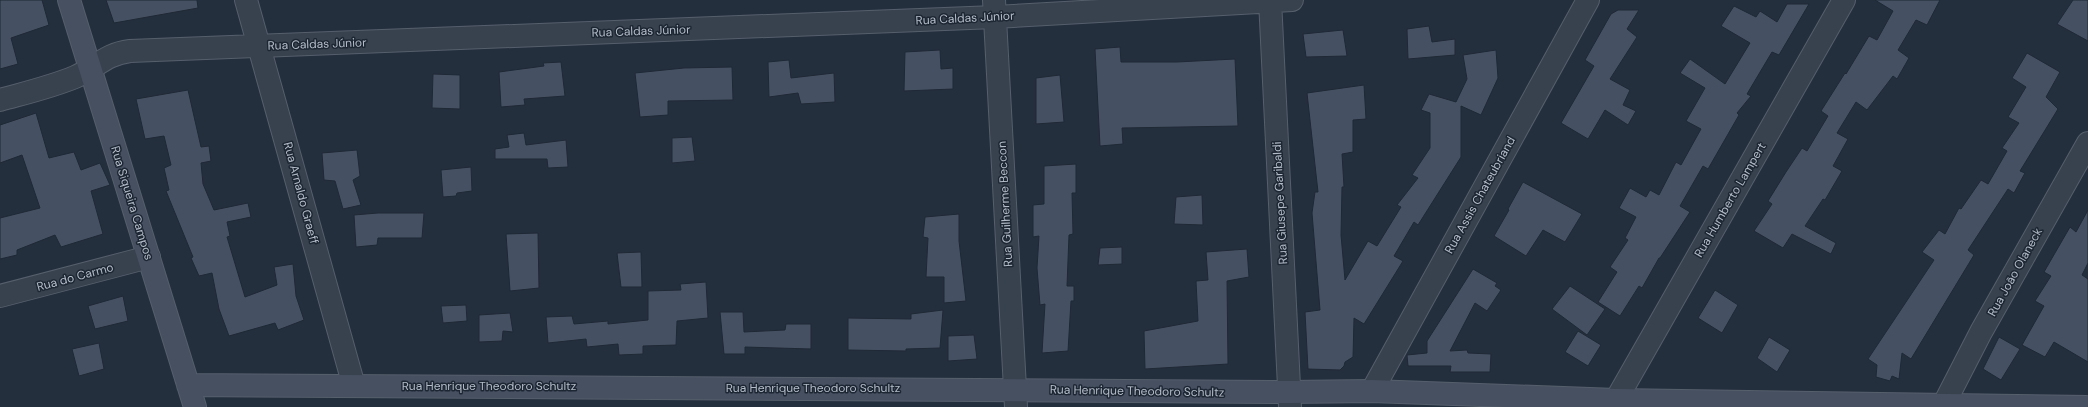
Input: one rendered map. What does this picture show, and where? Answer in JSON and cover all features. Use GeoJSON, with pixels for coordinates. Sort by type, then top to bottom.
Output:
{"type":"FeatureCollection","features":[{"type":"Feature","properties":{"kind":"street","name":"Rua Siqueira Campos"},"geometry":{"type":"LineString","coordinates":[[69,0],[195,407]]}},
{"type":"Feature","properties":{"kind":"street","name":"Rua Arnaldo Graeff"},"geometry":{"type":"LineString","coordinates":[[246,0],[354,386]]}},
{"type":"Feature","properties":{"kind":"street","name":"Rua Giusepe Garibaldi"},"geometry":{"type":"LineString","coordinates":[[1270,0],[1289,399]]}},
{"type":"Feature","properties":{"kind":"street","name":"Rua Caldas Júnior"},"geometry":{"type":"LineString","coordinates":[[0,100],[63,82],[117,53],[995,9],[1292,0]]}},
{"type":"Feature","properties":{"kind":"street","name":"Rua Assis Chateubriand"},"geometry":{"type":"LineString","coordinates":[[1372,390],[1588,0]]}},
{"type":"Feature","properties":{"kind":"street","name":"Rua Humberto Lampert"},"geometry":{"type":"LineString","coordinates":[[1616,404],[1844,0]]}},
{"type":"Feature","properties":{"kind":"street","name":"Rua Guilherme Beccon"},"geometry":{"type":"LineString","coordinates":[[995,9],[1015,398]]}},
{"type":"Feature","properties":{"kind":"street","name":"Rua João Olaneck"},"geometry":{"type":"LineString","coordinates":[[1944,404],[1981,332],[2088,143]]}},
{"type":"Feature","properties":{"kind":"street","name":"Rua do Carmo"},"geometry":{"type":"LineString","coordinates":[[0,296],[149,257]]}},
{"type":"Feature","properties":{"kind":"street","name":"Rua Henrique Theodoro Schultz"},"geometry":{"type":"LineString","coordinates":[[188,385],[354,386],[1015,398],[1289,399],[1372,390],[1616,404],[1944,404],[2086,407]]}},
{"type":"Feature","properties":{"kind":"building"},"geometry":{"type":"Polygon","coordinates":[[[0,0],[42,0],[49,25],[11,38],[18,64],[0,69],[0,0]]]}},
{"type":"Feature","properties":{"kind":"building"},"geometry":{"type":"Polygon","coordinates":[[[106,0],[197,0],[198,8],[114,23],[106,0]]]}},
{"type":"Feature","properties":{"kind":"building"},"geometry":{"type":"Polygon","coordinates":[[[1875,0],[1940,0],[1927,25],[1916,20],[1898,50],[1909,58],[1897,79],[1893,76],[1867,110],[1856,102],[1837,133],[1848,139],[1833,166],[1842,171],[1825,200],[1823,199],[1805,226],[1836,243],[1831,254],[1792,234],[1783,248],[1754,231],[1772,204],[1768,201],[1786,172],[1802,148],[1807,151],[1828,116],[1821,111],[1845,73],[1846,74],[1869,36],[1877,40],[1893,11],[1875,0]]]}},
{"type":"Feature","properties":{"kind":"building"},"geometry":{"type":"Polygon","coordinates":[[[2073,0],[2088,0],[2088,41],[2057,24],[2073,0]]]}},
{"type":"Feature","properties":{"kind":"building"},"geometry":{"type":"Polygon","coordinates":[[[1787,4],[1809,4],[1779,55],[1772,52],[1747,94],[1751,96],[1737,113],[1739,115],[1708,169],[1703,166],[1680,206],[1690,212],[1659,258],[1642,288],[1639,286],[1620,316],[1598,302],[1617,272],[1610,267],[1628,240],[1625,238],[1636,217],[1619,208],[1630,188],[1646,197],[1650,190],[1659,195],[1676,162],[1681,165],[1701,129],[1686,121],[1705,88],[1680,73],[1690,59],[1725,84],[1750,43],[1721,26],[1734,6],[1756,17],[1760,11],[1777,22],[1787,4]]]}},
{"type":"Feature","properties":{"kind":"building"},"geometry":{"type":"Polygon","coordinates":[[[1618,10],[1639,10],[1627,29],[1637,37],[1610,79],[1630,90],[1623,105],[1636,111],[1628,125],[1605,110],[1588,139],[1561,123],[1594,66],[1585,60],[1611,14],[1618,10]]]}},
{"type":"Feature","properties":{"kind":"building"},"geometry":{"type":"Polygon","coordinates":[[[1429,26],[1432,42],[1455,39],[1455,55],[1408,59],[1407,29],[1429,26]]]}},
{"type":"Feature","properties":{"kind":"building"},"geometry":{"type":"Polygon","coordinates":[[[1343,30],[1347,56],[1306,57],[1303,34],[1343,30]]]}},
{"type":"Feature","properties":{"kind":"building"},"geometry":{"type":"Polygon","coordinates":[[[1120,47],[1121,62],[1177,62],[1235,59],[1238,126],[1122,128],[1123,144],[1100,146],[1095,49],[1120,47]]]}},
{"type":"Feature","properties":{"kind":"building"},"geometry":{"type":"Polygon","coordinates":[[[940,50],[941,69],[953,68],[953,89],[904,91],[905,52],[940,50]]]}},
{"type":"Feature","properties":{"kind":"building"},"geometry":{"type":"Polygon","coordinates":[[[1496,50],[1498,78],[1481,115],[1461,106],[1461,157],[1418,225],[1414,222],[1394,256],[1403,261],[1364,324],[1354,318],[1353,357],[1345,362],[1344,366],[1340,370],[1308,369],[1305,312],[1320,310],[1312,213],[1315,192],[1318,192],[1307,93],[1364,85],[1366,119],[1353,120],[1353,152],[1342,154],[1344,187],[1342,187],[1341,235],[1345,280],[1368,241],[1377,246],[1401,207],[1397,205],[1418,178],[1412,175],[1430,148],[1430,113],[1421,110],[1429,94],[1456,102],[1467,79],[1463,55],[1496,50]]]}},
{"type":"Feature","properties":{"kind":"building"},"geometry":{"type":"Polygon","coordinates":[[[2027,53],[2060,72],[2046,97],[2058,109],[2020,171],[2025,173],[2014,193],[2008,189],[1968,250],[1974,255],[1911,359],[1902,353],[1899,379],[1892,376],[1890,381],[1876,377],[1877,365],[1868,359],[1934,260],[1922,252],[1939,230],[1945,234],[1959,208],[1961,209],[1981,180],[1988,184],[2007,151],[2002,148],[2019,123],[2008,117],[2026,87],[2012,78],[2027,53]]]}},
{"type":"Feature","properties":{"kind":"building"},"geometry":{"type":"Polygon","coordinates":[[[789,60],[791,78],[834,73],[835,102],[801,104],[798,93],[769,97],[768,62],[789,60]]]}},
{"type":"Feature","properties":{"kind":"building"},"geometry":{"type":"Polygon","coordinates":[[[561,62],[565,96],[524,99],[525,105],[501,107],[499,72],[544,66],[543,63],[561,62]]]}},
{"type":"Feature","properties":{"kind":"building"},"geometry":{"type":"Polygon","coordinates":[[[732,67],[733,100],[668,101],[668,115],[640,117],[635,73],[684,68],[732,67]]]}},
{"type":"Feature","properties":{"kind":"building"},"geometry":{"type":"Polygon","coordinates":[[[433,74],[460,75],[460,109],[432,108],[433,74]]]}},
{"type":"Feature","properties":{"kind":"building"},"geometry":{"type":"Polygon","coordinates":[[[1060,75],[1064,122],[1036,124],[1036,78],[1060,75]]]}},
{"type":"Feature","properties":{"kind":"building"},"geometry":{"type":"Polygon","coordinates":[[[188,90],[201,147],[209,146],[211,161],[201,163],[203,184],[214,210],[248,203],[251,217],[227,222],[230,236],[227,237],[245,297],[277,285],[274,267],[293,264],[296,296],[304,320],[278,330],[275,323],[229,336],[219,309],[212,273],[199,276],[191,258],[193,257],[166,191],[169,190],[164,168],[171,165],[164,136],[145,139],[136,99],[188,90]]]}},
{"type":"Feature","properties":{"kind":"building"},"geometry":{"type":"Polygon","coordinates":[[[36,113],[49,158],[74,152],[81,170],[100,163],[110,185],[91,191],[103,234],[61,247],[55,235],[17,250],[17,255],[0,259],[0,218],[40,208],[22,155],[0,163],[0,125],[36,113]]]}},
{"type":"Feature","properties":{"kind":"building"},"geometry":{"type":"Polygon","coordinates":[[[524,133],[526,145],[566,140],[568,167],[548,168],[547,159],[495,159],[495,149],[509,147],[507,135],[524,133]]]}},
{"type":"Feature","properties":{"kind":"building"},"geometry":{"type":"Polygon","coordinates":[[[692,137],[695,161],[672,163],[672,138],[692,137]]]}},
{"type":"Feature","properties":{"kind":"building"},"geometry":{"type":"Polygon","coordinates":[[[357,150],[360,176],[353,180],[361,205],[343,209],[335,181],[324,180],[322,153],[357,150]]]}},
{"type":"Feature","properties":{"kind":"building"},"geometry":{"type":"Polygon","coordinates":[[[1076,164],[1076,193],[1072,193],[1073,234],[1069,235],[1067,286],[1074,286],[1074,301],[1071,301],[1068,351],[1042,353],[1045,304],[1040,305],[1037,268],[1039,236],[1033,237],[1033,205],[1044,204],[1044,166],[1076,164]]]}},
{"type":"Feature","properties":{"kind":"building"},"geometry":{"type":"Polygon","coordinates":[[[471,167],[472,191],[457,193],[456,196],[443,197],[441,170],[471,167]]]}},
{"type":"Feature","properties":{"kind":"building"},"geometry":{"type":"Polygon","coordinates":[[[1523,182],[1582,214],[1565,242],[1543,230],[1526,256],[1494,236],[1523,182]]]}},
{"type":"Feature","properties":{"kind":"building"},"geometry":{"type":"Polygon","coordinates":[[[1202,195],[1203,225],[1174,224],[1176,197],[1202,195]]]}},
{"type":"Feature","properties":{"kind":"building"},"geometry":{"type":"Polygon","coordinates":[[[2088,210],[2088,263],[2082,275],[2088,279],[2088,362],[2054,342],[2045,357],[2022,345],[2044,306],[2035,301],[2051,276],[2044,272],[2070,227],[2076,232],[2088,210]]]}},
{"type":"Feature","properties":{"kind":"building"},"geometry":{"type":"Polygon","coordinates":[[[378,213],[424,213],[422,238],[378,238],[377,245],[356,247],[354,215],[378,213]]]}},
{"type":"Feature","properties":{"kind":"building"},"geometry":{"type":"Polygon","coordinates":[[[959,214],[959,241],[966,301],[944,303],[944,277],[926,277],[928,238],[923,237],[925,217],[959,214]]]}},
{"type":"Feature","properties":{"kind":"building"},"geometry":{"type":"Polygon","coordinates":[[[538,233],[539,288],[510,291],[506,234],[538,233]]]}},
{"type":"Feature","properties":{"kind":"building"},"geometry":{"type":"Polygon","coordinates":[[[1122,247],[1122,264],[1098,265],[1100,248],[1122,247]]]}},
{"type":"Feature","properties":{"kind":"building"},"geometry":{"type":"Polygon","coordinates":[[[1247,249],[1249,277],[1227,281],[1228,364],[1145,369],[1144,331],[1198,321],[1196,281],[1208,280],[1206,252],[1247,249]]]}},
{"type":"Feature","properties":{"kind":"building"},"geometry":{"type":"Polygon","coordinates":[[[641,252],[642,287],[621,287],[617,253],[641,252]]]}},
{"type":"Feature","properties":{"kind":"building"},"geometry":{"type":"Polygon","coordinates":[[[1473,269],[1497,283],[1495,286],[1501,290],[1487,311],[1475,303],[1450,351],[1467,350],[1468,353],[1491,354],[1490,372],[1450,372],[1451,366],[1408,366],[1407,355],[1427,353],[1427,341],[1473,269]]]}},
{"type":"Feature","properties":{"kind":"building"},"geometry":{"type":"Polygon","coordinates":[[[706,282],[708,318],[677,321],[676,345],[643,346],[643,354],[619,355],[618,344],[587,347],[586,339],[548,343],[546,317],[572,316],[574,324],[608,321],[608,324],[648,320],[648,291],[681,290],[680,284],[706,282]]]}},
{"type":"Feature","properties":{"kind":"building"},"geometry":{"type":"Polygon","coordinates":[[[1570,286],[1605,309],[1587,335],[1552,309],[1570,286]]]}},
{"type":"Feature","properties":{"kind":"building"},"geometry":{"type":"Polygon","coordinates":[[[1715,290],[1738,305],[1722,333],[1698,318],[1715,290]]]}},
{"type":"Feature","properties":{"kind":"building"},"geometry":{"type":"Polygon","coordinates":[[[123,296],[128,321],[95,329],[88,306],[123,296]]]}},
{"type":"Feature","properties":{"kind":"building"},"geometry":{"type":"Polygon","coordinates":[[[466,305],[467,321],[443,323],[441,306],[466,305]]]}},
{"type":"Feature","properties":{"kind":"building"},"geometry":{"type":"Polygon","coordinates":[[[943,310],[940,348],[906,349],[906,351],[848,350],[848,318],[911,319],[911,314],[943,310]]]}},
{"type":"Feature","properties":{"kind":"building"},"geometry":{"type":"Polygon","coordinates":[[[720,312],[743,312],[744,332],[785,330],[786,324],[811,324],[811,349],[745,347],[745,354],[724,354],[720,312]]]}},
{"type":"Feature","properties":{"kind":"building"},"geometry":{"type":"Polygon","coordinates":[[[510,313],[513,332],[503,331],[502,341],[479,342],[479,315],[510,313]]]}},
{"type":"Feature","properties":{"kind":"building"},"geometry":{"type":"Polygon","coordinates":[[[1578,331],[1601,345],[1588,366],[1565,352],[1578,331]]]}},
{"type":"Feature","properties":{"kind":"building"},"geometry":{"type":"Polygon","coordinates":[[[974,335],[977,359],[948,361],[948,336],[974,335]]]}},
{"type":"Feature","properties":{"kind":"building"},"geometry":{"type":"Polygon","coordinates":[[[1769,337],[1790,350],[1777,372],[1757,358],[1769,337]]]}},
{"type":"Feature","properties":{"kind":"building"},"geometry":{"type":"Polygon","coordinates":[[[1999,337],[2020,349],[2001,380],[1983,369],[1999,337]]]}},
{"type":"Feature","properties":{"kind":"building"},"geometry":{"type":"Polygon","coordinates":[[[99,343],[104,369],[79,376],[72,349],[99,343]]]}}]}
